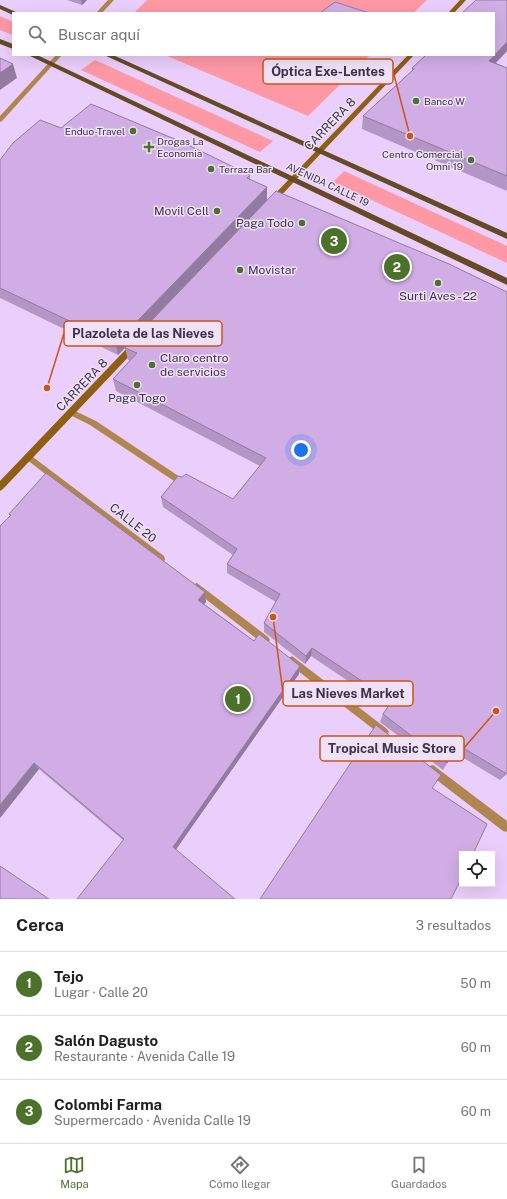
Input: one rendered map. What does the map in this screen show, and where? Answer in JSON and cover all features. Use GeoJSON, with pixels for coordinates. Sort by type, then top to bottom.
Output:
{"type":"FeatureCollection","features":[{"type":"Feature","properties":{"kind":"main road"},"geometry":{"type":"LineString","coordinates":[[0,7],[12,12]]}},
{"type":"Feature","properties":{"kind":"main road"},"geometry":{"type":"LineString","coordinates":[[0,40],[12,46]]}},
{"type":"Feature","properties":{"kind":"main road","name":"AVENIDA CALLE 19"},"geometry":{"type":"LineString","coordinates":[[33,56],[507,282]]}},
{"type":"Feature","properties":{"kind":"main road"},"geometry":{"type":"LineString","coordinates":[[109,56],[320,150],[507,236]]}},
{"type":"Feature","properties":{"kind":"street"},"geometry":{"type":"LineString","coordinates":[[100,12],[111,0]]}},
{"type":"Feature","properties":{"kind":"street"},"geometry":{"type":"LineString","coordinates":[[452,12],[463,0]]}},
{"type":"Feature","properties":{"kind":"street"},"geometry":{"type":"LineString","coordinates":[[0,120],[58,56]]}},
{"type":"Feature","properties":{"kind":"street","name":"CARRERA 8"},"geometry":{"type":"LineString","coordinates":[[270,204],[410,56]]}},
{"type":"Feature","properties":{"kind":"street","name":"CARRERA 8"},"geometry":{"type":"LineString","coordinates":[[0,487],[140,340]]}},
{"type":"Feature","properties":{"kind":"street"},"geometry":{"type":"LineString","coordinates":[[71,412],[93,423],[183,483]]}},
{"type":"Feature","properties":{"kind":"street","name":"CALLE 20"},"geometry":{"type":"LineString","coordinates":[[29,457],[166,564]]}},
{"type":"Feature","properties":{"kind":"street"},"geometry":{"type":"LineString","coordinates":[[192,583],[273,646]]}},
{"type":"Feature","properties":{"kind":"street"},"geometry":{"type":"LineString","coordinates":[[285,656],[392,738]]}},
{"type":"Feature","properties":{"kind":"street"},"geometry":{"type":"LineString","coordinates":[[423,762],[507,827]]}},
{"type":"Feature","properties":{"kind":"shaded area"},"geometry":{"type":"Polygon","coordinates":[[[147,0],[427,0],[414,12],[135,12],[147,0]]]}},
{"type":"Feature","properties":{"kind":"shaded area"},"geometry":{"type":"Polygon","coordinates":[[[0,16],[12,22],[12,35],[0,30],[0,16]]]}},
{"type":"Feature","properties":{"kind":"shaded area"},"geometry":{"type":"Polygon","coordinates":[[[167,56],[369,56],[308,116],[167,56]]]}},
{"type":"Feature","properties":{"kind":"shaded area"},"geometry":{"type":"Polygon","coordinates":[[[95,60],[273,141],[260,152],[81,70],[95,60]]]}},
{"type":"Feature","properties":{"kind":"shaded area"},"geometry":{"type":"Polygon","coordinates":[[[344,171],[507,246],[507,263],[333,182],[344,171]]]}},
{"type":"Feature","properties":{"kind":"building"},"geometry":{"type":"Polygon","coordinates":[[[476,0],[507,0],[507,42],[495,55],[495,12],[463,12],[476,0]]]}},
{"type":"Feature","properties":{"kind":"building"},"geometry":{"type":"Polygon","coordinates":[[[335,2],[366,12],[321,12],[335,2]]]}},
{"type":"Feature","properties":{"kind":"building"},"geometry":{"type":"Polygon","coordinates":[[[425,56],[494,56],[489,61],[507,68],[507,176],[363,116],[414,69],[412,68],[425,56]]]}},
{"type":"Feature","properties":{"kind":"building"},"geometry":{"type":"Polygon","coordinates":[[[0,58],[13,64],[0,73],[0,58]]]}},
{"type":"Feature","properties":{"kind":"building"},"geometry":{"type":"Polygon","coordinates":[[[91,104],[184,143],[250,175],[247,178],[267,187],[116,343],[0,288],[0,160],[13,143],[40,120],[61,128],[91,104]]]}},
{"type":"Feature","properties":{"kind":"building"},"geometry":{"type":"Polygon","coordinates":[[[276,191],[449,264],[507,292],[507,774],[458,745],[447,763],[383,714],[392,701],[312,648],[306,656],[264,623],[280,594],[227,564],[237,549],[161,497],[178,476],[182,477],[186,474],[233,499],[266,458],[113,379],[137,353],[125,348],[276,191]]]}},
{"type":"Feature","properties":{"kind":"building"},"geometry":{"type":"Polygon","coordinates":[[[46,473],[205,592],[198,600],[254,641],[259,634],[300,666],[173,847],[235,899],[77,899],[124,839],[34,763],[0,805],[0,526],[46,473]]]}},
{"type":"Feature","properties":{"kind":"building"},"geometry":{"type":"Polygon","coordinates":[[[376,725],[441,775],[432,788],[487,824],[474,851],[459,851],[459,883],[451,899],[260,899],[376,725]]]}},
{"type":"Feature","properties":{"kind":"building"},"geometry":{"type":"Polygon","coordinates":[[[0,866],[49,899],[0,899],[0,866]]]}},
{"type":"Feature","properties":{"kind":"place","name":"Banco W"},"geometry":{"type":"Point","coordinates":[416,101]}},
{"type":"Feature","properties":{"kind":"place","name":"Enduo-Travel"},"geometry":{"type":"Point","coordinates":[133,131]}},
{"type":"Feature","properties":{"kind":"place","name":"Óptica Exe-Lentes"},"geometry":{"type":"Point","coordinates":[410,136]}},
{"type":"Feature","properties":{"kind":"place","name":"Drogas La Economia"},"geometry":{"type":"Point","coordinates":[149,147]}},
{"type":"Feature","properties":{"kind":"place","name":"Centro Comercial Omni 19"},"geometry":{"type":"Point","coordinates":[471,160]}},
{"type":"Feature","properties":{"kind":"place","name":"Terraza Bar"},"geometry":{"type":"Point","coordinates":[211,169]}},
{"type":"Feature","properties":{"kind":"place","name":"Movil Cell"},"geometry":{"type":"Point","coordinates":[217,211]}},
{"type":"Feature","properties":{"kind":"place","name":"Paga Todo"},"geometry":{"type":"Point","coordinates":[302,223]}},
{"type":"Feature","properties":{"kind":"place","name":"Colombi Farma"},"geometry":{"type":"Point","coordinates":[334,241]}},
{"type":"Feature","properties":{"kind":"place","name":"Salón Dagusto"},"geometry":{"type":"Point","coordinates":[397,267]}},
{"type":"Feature","properties":{"kind":"place","name":"Movistar"},"geometry":{"type":"Point","coordinates":[240,270]}},
{"type":"Feature","properties":{"kind":"place","name":"Surti Aves - 22"},"geometry":{"type":"Point","coordinates":[438,283]}},
{"type":"Feature","properties":{"kind":"place","name":"Claro centro de servicios"},"geometry":{"type":"Point","coordinates":[152,365]}},
{"type":"Feature","properties":{"kind":"place","name":"Paga Togo"},"geometry":{"type":"Point","coordinates":[137,385]}},
{"type":"Feature","properties":{"kind":"place","name":"Plazoleta de las Nieves"},"geometry":{"type":"Point","coordinates":[47,388]}},
{"type":"Feature","properties":{"kind":"place","name":"Las Nieves Market"},"geometry":{"type":"Point","coordinates":[273,617]}},
{"type":"Feature","properties":{"kind":"place","name":"Tejo"},"geometry":{"type":"Point","coordinates":[238,699]}},
{"type":"Feature","properties":{"kind":"place","name":"Tropical Music Store"},"geometry":{"type":"Point","coordinates":[496,711]}}]}
